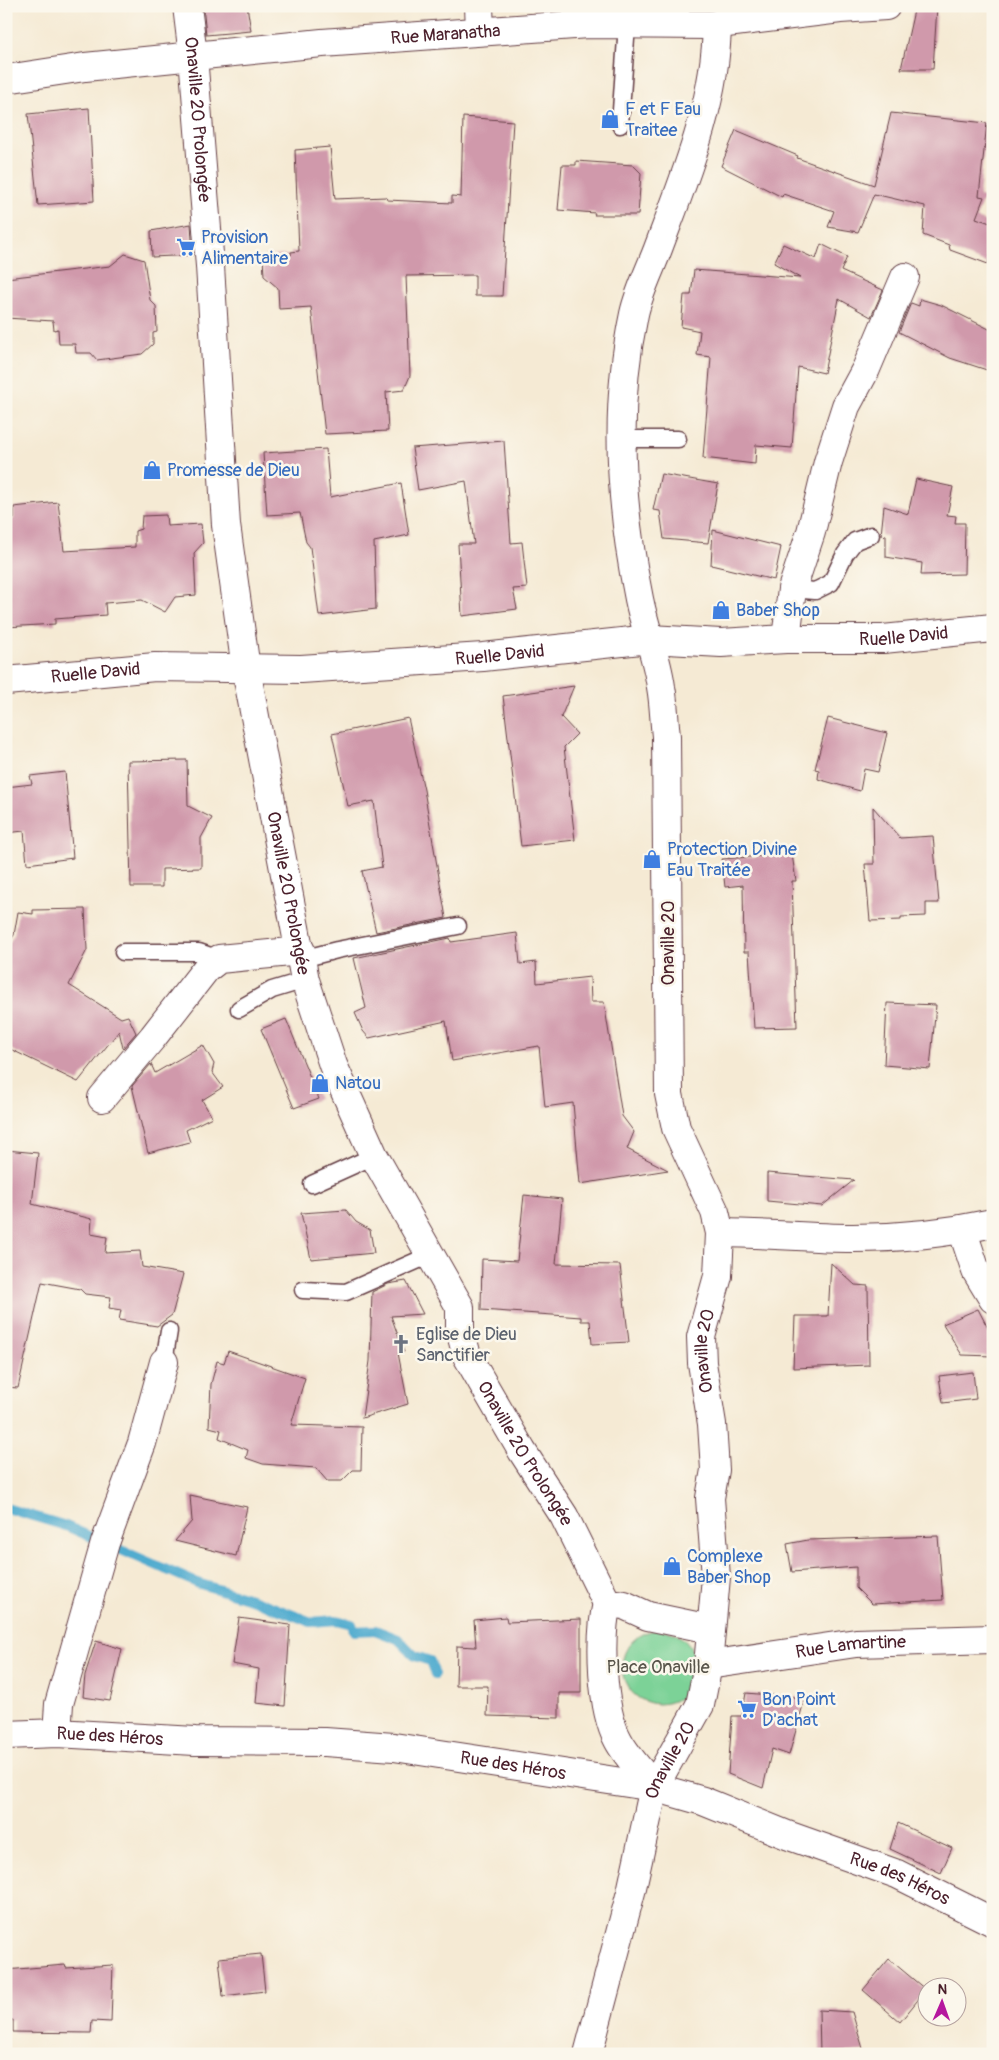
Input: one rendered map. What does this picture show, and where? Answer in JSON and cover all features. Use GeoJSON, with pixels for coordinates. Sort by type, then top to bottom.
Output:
{"type":"FeatureCollection","features":[{"type":"Feature","properties":{"kind":"street","name":"Onaville 20 Prolongée"},"geometry":{"type":"LineString","coordinates":[[186,6],[193,56],[216,344],[226,525],[246,669],[303,963],[333,1064],[374,1156],[460,1307],[460,1330],[467,1356],[522,1451],[564,1516],[607,1603]]}},
{"type":"Feature","properties":{"kind":"street","name":"Rue Maranatha"},"geometry":{"type":"LineString","coordinates":[[6,79],[85,66],[193,56],[480,18],[588,24],[627,24],[886,6]]}},
{"type":"Feature","properties":{"kind":"street","name":"Onaville 20"},"geometry":{"type":"LineString","coordinates":[[588,2054],[631,1892],[654,1787],[700,1704],[708,1665],[716,1577],[710,1498],[715,1470],[712,1424],[702,1363],[701,1337],[718,1276],[720,1232],[715,1212],[676,1128],[669,1094],[666,736],[661,687],[639,600],[627,527],[620,439],[621,409],[634,312],[694,151],[711,87],[717,49],[714,18]]}},
{"type":"Feature","properties":{"kind":"street"},"geometry":{"type":"LineString","coordinates":[[786,640],[792,589],[811,532],[828,462],[846,406],[866,369],[905,277]]}},
{"type":"Feature","properties":{"kind":"street","name":"Ruelle David"},"geometry":{"type":"LineString","coordinates":[[6,681],[155,667],[301,669],[483,657],[650,639],[721,643],[883,639],[993,628]]}},
{"type":"Feature","properties":{"kind":"street"},"geometry":{"type":"LineString","coordinates":[[102,1098],[206,969],[219,959],[303,963]]}},
{"type":"Feature","properties":{"kind":"street"},"geometry":{"type":"LineString","coordinates":[[720,1232],[853,1238],[911,1236],[993,1223]]}},
{"type":"Feature","properties":{"kind":"street"},"geometry":{"type":"LineString","coordinates":[[962,1229],[976,1271],[993,1299]]}},
{"type":"Feature","properties":{"kind":"street"},"geometry":{"type":"LineString","coordinates":[[57,1733],[59,1704],[102,1552],[142,1443],[164,1362]]}},
{"type":"Feature","properties":{"kind":"street"},"geometry":{"type":"LineString","coordinates":[[654,1787],[618,1740],[609,1712],[603,1679],[602,1622],[607,1603],[624,1605],[648,1616],[710,1629]]}},
{"type":"Feature","properties":{"kind":"street","name":"Rue Lamartine"},"geometry":{"type":"LineString","coordinates":[[708,1665],[856,1644],[993,1639]]}},
{"type":"Feature","properties":{"kind":"street","name":"Rue des Héros"},"geometry":{"type":"LineString","coordinates":[[6,1735],[57,1733],[195,1741],[259,1741],[394,1746],[654,1787],[703,1801],[786,1835],[897,1874],[993,1922]]}},
{"type":"Feature","properties":{"kind":"lane"},"geometry":{"type":"LineString","coordinates":[[620,125],[627,24]]}},
{"type":"Feature","properties":{"kind":"lane"},"geometry":{"type":"LineString","coordinates":[[620,439],[678,439]]}},
{"type":"Feature","properties":{"kind":"lane"},"geometry":{"type":"LineString","coordinates":[[792,589],[815,591],[831,583],[850,547],[856,541],[871,535]]}},
{"type":"Feature","properties":{"kind":"lane"},"geometry":{"type":"LineString","coordinates":[[239,1009],[272,990],[303,963],[337,950],[458,926]]}},
{"type":"Feature","properties":{"kind":"lane"},"geometry":{"type":"LineString","coordinates":[[123,952],[199,952],[219,959]]}},
{"type":"Feature","properties":{"kind":"lane"},"geometry":{"type":"LineString","coordinates":[[312,1184],[374,1156]]}},
{"type":"Feature","properties":{"kind":"lane"},"geometry":{"type":"LineString","coordinates":[[303,1290],[346,1292],[430,1255]]}},
{"type":"Feature","properties":{"kind":"lane"},"geometry":{"type":"LineString","coordinates":[[164,1362],[169,1331]]}},
{"type":"Feature","properties":{"kind":"green space","name":"Place Onaville"},"geometry":{"type":"Polygon","coordinates":[[[659,1630],[680,1636],[690,1646],[696,1667],[690,1688],[680,1698],[659,1704],[638,1698],[628,1688],[622,1667],[628,1646],[638,1636],[659,1630]]]}},
{"type":"Feature","properties":{"kind":"building"},"geometry":{"type":"Polygon","coordinates":[[[203,6],[247,6],[251,31],[206,35],[203,6]]]}},
{"type":"Feature","properties":{"kind":"building"},"geometry":{"type":"Polygon","coordinates":[[[915,6],[937,6],[933,69],[901,69],[915,6]]]}},
{"type":"Feature","properties":{"kind":"building"},"geometry":{"type":"Polygon","coordinates":[[[89,108],[94,201],[38,205],[28,114],[89,108]]]}},
{"type":"Feature","properties":{"kind":"building"},"geometry":{"type":"Polygon","coordinates":[[[891,113],[987,123],[979,196],[984,197],[976,218],[993,224],[993,245],[988,264],[950,250],[949,245],[923,235],[925,206],[874,194],[858,232],[828,227],[834,211],[783,194],[782,197],[721,166],[736,130],[798,156],[797,158],[874,185],[891,113]]]}},
{"type":"Feature","properties":{"kind":"building"},"geometry":{"type":"Polygon","coordinates":[[[463,117],[513,121],[502,296],[475,296],[475,275],[406,276],[410,376],[404,390],[386,392],[388,431],[325,434],[311,307],[279,309],[278,288],[264,276],[263,256],[291,255],[291,252],[299,251],[295,150],[330,147],[335,199],[386,197],[387,200],[452,203],[452,196],[461,197],[463,117]]]}},
{"type":"Feature","properties":{"kind":"building"},"geometry":{"type":"Polygon","coordinates":[[[576,161],[633,165],[641,173],[638,215],[594,215],[595,213],[558,210],[562,165],[576,165],[576,161]]]}},
{"type":"Feature","properties":{"kind":"building"},"geometry":{"type":"Polygon","coordinates":[[[191,224],[193,255],[152,257],[151,231],[191,224]]]}},
{"type":"Feature","properties":{"kind":"building"},"geometry":{"type":"Polygon","coordinates":[[[783,244],[816,259],[821,244],[847,257],[841,271],[883,290],[871,317],[839,299],[824,373],[798,367],[792,448],[756,445],[755,464],[703,458],[711,357],[697,355],[700,331],[681,327],[684,295],[691,295],[694,270],[800,278],[774,263],[783,244]]]}},
{"type":"Feature","properties":{"kind":"building"},"geometry":{"type":"Polygon","coordinates":[[[125,254],[144,260],[150,300],[156,306],[157,332],[153,333],[153,344],[142,354],[97,360],[91,353],[76,353],[75,344],[59,344],[58,329],[54,330],[53,321],[6,318],[6,278],[110,266],[125,254]]]}},
{"type":"Feature","properties":{"kind":"building"},"geometry":{"type":"Polygon","coordinates":[[[920,299],[941,305],[993,331],[993,372],[950,358],[899,332],[911,303],[919,306],[920,299]]]}},
{"type":"Feature","properties":{"kind":"building"},"geometry":{"type":"Polygon","coordinates":[[[504,441],[511,543],[522,542],[527,588],[513,589],[517,609],[462,616],[458,544],[474,544],[466,481],[418,490],[412,448],[504,441]]]}},
{"type":"Feature","properties":{"kind":"building"},"geometry":{"type":"Polygon","coordinates":[[[326,449],[330,497],[401,483],[409,535],[374,542],[376,609],[319,616],[310,547],[306,542],[300,513],[267,515],[263,453],[326,449]]]}},
{"type":"Feature","properties":{"kind":"building"},"geometry":{"type":"Polygon","coordinates":[[[661,474],[718,484],[708,543],[664,539],[660,511],[653,510],[661,474]]]}},
{"type":"Feature","properties":{"kind":"building"},"geometry":{"type":"Polygon","coordinates":[[[916,479],[953,487],[947,515],[956,516],[955,523],[965,523],[964,574],[921,575],[922,563],[886,557],[886,536],[881,535],[884,506],[908,514],[916,479]]]}},
{"type":"Feature","properties":{"kind":"building"},"geometry":{"type":"Polygon","coordinates":[[[58,502],[64,551],[135,547],[135,531],[141,529],[142,516],[166,515],[167,526],[201,524],[203,543],[194,553],[196,595],[175,597],[165,612],[142,600],[105,603],[106,615],[55,619],[55,624],[6,627],[6,520],[14,519],[14,507],[58,502]]]}},
{"type":"Feature","properties":{"kind":"building"},"geometry":{"type":"Polygon","coordinates":[[[713,530],[781,547],[774,580],[711,565],[713,530]]]}},
{"type":"Feature","properties":{"kind":"building"},"geometry":{"type":"Polygon","coordinates":[[[574,686],[561,717],[577,734],[564,747],[575,840],[521,846],[503,696],[574,686]]]}},
{"type":"Feature","properties":{"kind":"building"},"geometry":{"type":"Polygon","coordinates":[[[408,718],[424,790],[446,918],[376,932],[362,871],[382,867],[374,801],[348,806],[332,734],[408,718]]]}},
{"type":"Feature","properties":{"kind":"building"},"geometry":{"type":"Polygon","coordinates":[[[828,718],[887,733],[878,772],[864,769],[860,791],[818,779],[819,770],[815,769],[828,718]]]}},
{"type":"Feature","properties":{"kind":"building"},"geometry":{"type":"Polygon","coordinates":[[[187,760],[188,806],[212,818],[201,838],[201,868],[162,869],[162,887],[131,887],[128,761],[187,760]]]}},
{"type":"Feature","properties":{"kind":"building"},"geometry":{"type":"Polygon","coordinates":[[[65,772],[73,858],[27,864],[24,831],[6,833],[6,787],[32,784],[30,776],[65,772]]]}},
{"type":"Feature","properties":{"kind":"building"},"geometry":{"type":"Polygon","coordinates":[[[873,807],[900,838],[933,836],[939,903],[926,903],[926,916],[901,917],[901,920],[870,921],[865,864],[874,864],[873,807]]]}},
{"type":"Feature","properties":{"kind":"building"},"geometry":{"type":"Polygon","coordinates":[[[792,854],[796,881],[792,881],[797,1027],[754,1028],[749,952],[744,952],[743,885],[725,887],[722,859],[792,854]]]}},
{"type":"Feature","properties":{"kind":"building"},"geometry":{"type":"Polygon","coordinates":[[[85,909],[87,950],[69,985],[121,1018],[128,1016],[136,1033],[123,1048],[119,1031],[78,1082],[6,1047],[6,948],[14,935],[18,912],[33,914],[33,910],[85,909]]]}},
{"type":"Feature","properties":{"kind":"building"},"geometry":{"type":"Polygon","coordinates":[[[517,933],[520,964],[536,962],[537,983],[590,977],[591,1002],[604,1002],[622,1116],[634,1132],[627,1149],[668,1170],[580,1184],[573,1103],[545,1107],[539,1046],[452,1061],[446,1021],[369,1038],[363,1031],[355,1013],[366,1008],[354,958],[450,938],[451,942],[517,933]]]}},
{"type":"Feature","properties":{"kind":"building"},"geometry":{"type":"Polygon","coordinates":[[[887,1003],[936,1005],[930,1069],[884,1065],[887,1003]]]}},
{"type":"Feature","properties":{"kind":"building"},"geometry":{"type":"Polygon","coordinates":[[[286,1019],[319,1099],[294,1108],[261,1029],[286,1019]]]}},
{"type":"Feature","properties":{"kind":"building"},"geometry":{"type":"Polygon","coordinates":[[[203,1045],[214,1064],[212,1072],[223,1087],[202,1100],[212,1117],[186,1130],[190,1142],[148,1153],[132,1086],[151,1064],[155,1073],[203,1045]]]}},
{"type":"Feature","properties":{"kind":"building"},"geometry":{"type":"Polygon","coordinates":[[[6,1150],[38,1153],[32,1204],[92,1219],[91,1234],[107,1237],[105,1253],[140,1251],[142,1267],[183,1274],[172,1315],[157,1326],[119,1320],[121,1310],[109,1308],[111,1297],[85,1294],[80,1289],[42,1282],[18,1388],[6,1387],[6,1150]]]}},
{"type":"Feature","properties":{"kind":"building"},"geometry":{"type":"Polygon","coordinates":[[[767,1173],[854,1180],[822,1206],[767,1201],[767,1173]]]}},
{"type":"Feature","properties":{"kind":"building"},"geometry":{"type":"Polygon","coordinates":[[[524,1195],[562,1199],[556,1264],[620,1265],[629,1342],[592,1344],[590,1321],[581,1321],[581,1317],[481,1310],[482,1259],[517,1261],[524,1195]]]}},
{"type":"Feature","properties":{"kind":"building"},"geometry":{"type":"Polygon","coordinates":[[[346,1210],[356,1222],[370,1230],[374,1253],[311,1259],[301,1213],[346,1210]]]}},
{"type":"Feature","properties":{"kind":"building"},"geometry":{"type":"Polygon","coordinates":[[[831,1263],[855,1285],[868,1286],[869,1365],[793,1368],[795,1316],[828,1316],[831,1263]]]}},
{"type":"Feature","properties":{"kind":"building"},"geometry":{"type":"Polygon","coordinates":[[[406,1281],[423,1314],[391,1316],[404,1352],[398,1353],[408,1404],[362,1418],[370,1361],[372,1292],[388,1284],[406,1281]]]}},
{"type":"Feature","properties":{"kind":"building"},"geometry":{"type":"Polygon","coordinates":[[[978,1309],[993,1338],[993,1356],[962,1355],[943,1324],[978,1309]]]}},
{"type":"Feature","properties":{"kind":"building"},"geometry":{"type":"Polygon","coordinates":[[[228,1351],[305,1378],[291,1425],[362,1427],[361,1470],[353,1470],[342,1481],[327,1481],[316,1468],[263,1464],[246,1458],[248,1450],[219,1438],[221,1430],[209,1427],[211,1384],[217,1361],[224,1363],[228,1351]]]}},
{"type":"Feature","properties":{"kind":"building"},"geometry":{"type":"Polygon","coordinates":[[[973,1372],[976,1399],[943,1403],[939,1376],[973,1372]]]}},
{"type":"Feature","properties":{"kind":"building"},"geometry":{"type":"Polygon","coordinates":[[[190,1495],[247,1507],[236,1556],[175,1541],[192,1521],[190,1495]]]}},
{"type":"Feature","properties":{"kind":"building"},"geometry":{"type":"Polygon","coordinates":[[[938,1536],[943,1600],[872,1604],[856,1588],[856,1567],[792,1572],[787,1544],[808,1540],[938,1536]]]}},
{"type":"Feature","properties":{"kind":"building"},"geometry":{"type":"Polygon","coordinates":[[[506,1617],[507,1622],[581,1619],[581,1693],[559,1693],[559,1718],[487,1716],[488,1686],[456,1686],[457,1646],[476,1647],[474,1620],[506,1617]]]}},
{"type":"Feature","properties":{"kind":"building"},"geometry":{"type":"Polygon","coordinates":[[[239,1618],[290,1625],[285,1706],[256,1703],[259,1669],[232,1664],[239,1618]]]}},
{"type":"Feature","properties":{"kind":"building"},"geometry":{"type":"Polygon","coordinates":[[[96,1641],[122,1649],[110,1701],[83,1697],[85,1675],[96,1641]]]}},
{"type":"Feature","properties":{"kind":"building"},"geometry":{"type":"Polygon","coordinates":[[[746,1693],[805,1698],[789,1755],[772,1749],[763,1788],[728,1774],[732,1716],[742,1716],[746,1693]]]}},
{"type":"Feature","properties":{"kind":"building"},"geometry":{"type":"Polygon","coordinates":[[[898,1823],[952,1848],[941,1873],[890,1849],[898,1823]]]}},
{"type":"Feature","properties":{"kind":"building"},"geometry":{"type":"Polygon","coordinates":[[[261,1954],[265,1991],[223,1996],[219,1958],[261,1954]]]}},
{"type":"Feature","properties":{"kind":"building"},"geometry":{"type":"Polygon","coordinates":[[[889,1959],[916,1982],[916,2002],[900,2022],[863,1990],[889,1959]]]}},
{"type":"Feature","properties":{"kind":"building"},"geometry":{"type":"Polygon","coordinates":[[[65,1965],[66,1968],[113,1965],[111,2022],[92,2021],[91,2033],[13,2032],[13,2020],[6,2020],[6,1970],[65,1965]]]}},
{"type":"Feature","properties":{"kind":"building"},"geometry":{"type":"Polygon","coordinates":[[[819,2010],[852,2012],[864,2052],[820,2054],[819,2010]]]}},
{"type":"Feature","properties":{"kind":"waterway"},"geometry":{"type":"LineString","coordinates":[[6,1508],[66,1526],[197,1583],[254,1600],[311,1622],[336,1620],[352,1624],[354,1631],[375,1630],[398,1639],[415,1656],[430,1661],[435,1674]]}},
{"type":"Feature","properties":{"kind":"place","name":"F et F Eau Traitee"},"geometry":{"type":"Point","coordinates":[610,119]}},
{"type":"Feature","properties":{"kind":"place","name":"Provision Alimentaire"},"geometry":{"type":"Point","coordinates":[186,247]}},
{"type":"Feature","properties":{"kind":"place","name":"Promesse de Dieu"},"geometry":{"type":"Point","coordinates":[152,470]}},
{"type":"Feature","properties":{"kind":"place","name":"Baber Shop"},"geometry":{"type":"Point","coordinates":[721,610]}},
{"type":"Feature","properties":{"kind":"place","name":"Protection Divine Eau Traitée"},"geometry":{"type":"Point","coordinates":[652,859]}},
{"type":"Feature","properties":{"kind":"place","name":"Natou"},"geometry":{"type":"Point","coordinates":[320,1083]}},
{"type":"Feature","properties":{"kind":"place","name":"Eglise de Dieu Sanctifier"},"geometry":{"type":"Point","coordinates":[401,1344]}},
{"type":"Feature","properties":{"kind":"place","name":"Complexe Baber Shop"},"geometry":{"type":"Point","coordinates":[672,1566]}},
{"type":"Feature","properties":{"kind":"place","name":"Bon Point D'achat"},"geometry":{"type":"Point","coordinates":[747,1709]}}]}
